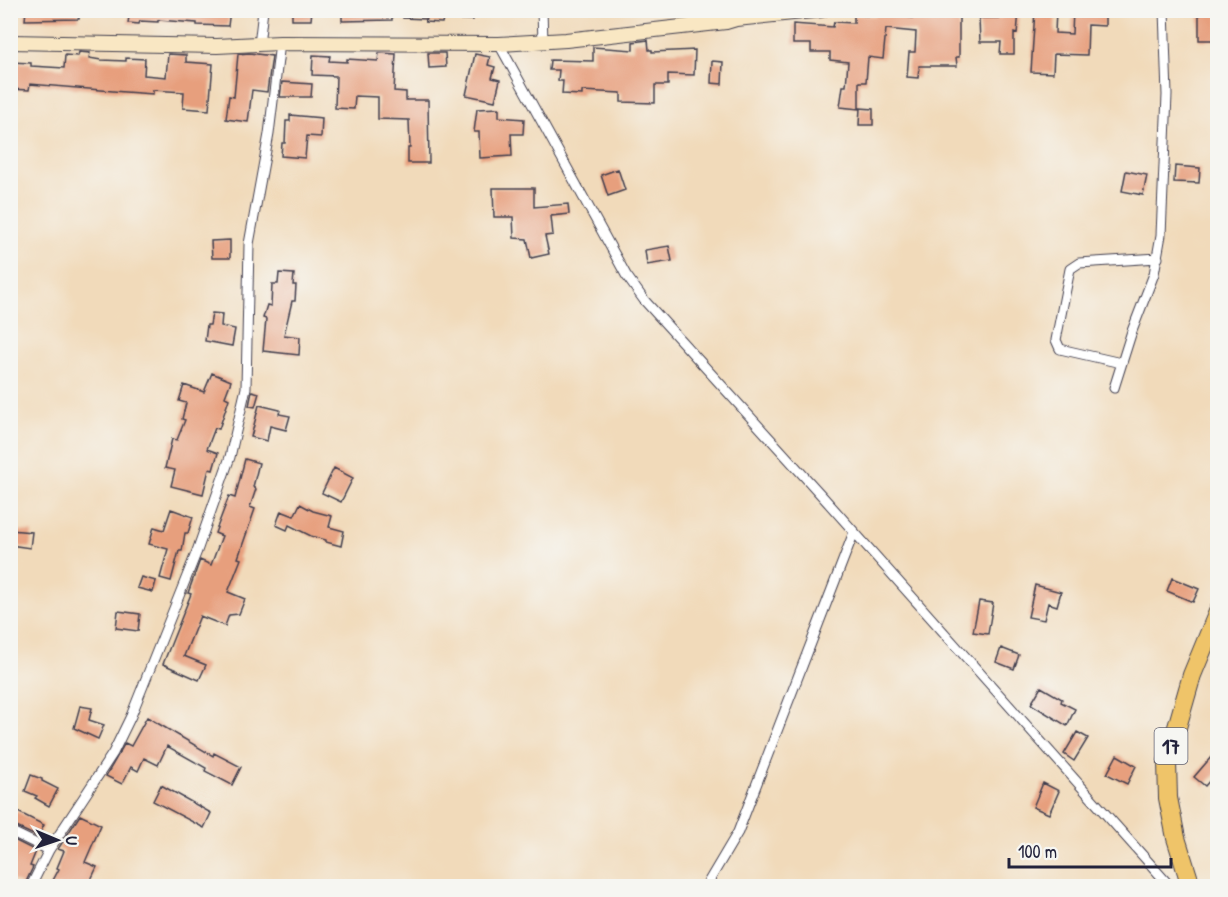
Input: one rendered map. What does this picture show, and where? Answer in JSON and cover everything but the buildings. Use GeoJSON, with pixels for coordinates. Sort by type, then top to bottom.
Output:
{"type":"FeatureCollection","features":[{"type":"Feature","properties":{"kind":"highway","name":"17"},"geometry":{"type":"LineString","coordinates":[[1184,886],[1168,798],[1167,762],[1192,675],[1218,612]]}},
{"type":"Feature","properties":{"kind":"main road"},"geometry":{"type":"LineString","coordinates":[[10,42],[177,45],[499,44],[543,42],[726,22],[736,15],[822,10]]}},
{"type":"Feature","properties":{"kind":"street"},"geometry":{"type":"LineString","coordinates":[[259,45],[263,10]]}},
{"type":"Feature","properties":{"kind":"street"},"geometry":{"type":"LineString","coordinates":[[542,10],[543,42]]}},
{"type":"Feature","properties":{"kind":"street"},"geometry":{"type":"LineString","coordinates":[[1114,388],[1158,258],[1164,205],[1167,95],[1164,10]]}},
{"type":"Feature","properties":{"kind":"street"},"geometry":{"type":"LineString","coordinates":[[31,886],[49,850],[114,753],[197,551],[230,457],[246,388],[249,244],[269,134],[280,43]]}},
{"type":"Feature","properties":{"kind":"street"},"geometry":{"type":"LineString","coordinates":[[499,44],[634,288],[1168,884],[1184,886]]}},
{"type":"Feature","properties":{"kind":"street"},"geometry":{"type":"LineString","coordinates":[[1121,363],[1060,349],[1057,345],[1056,340],[1070,269],[1079,263],[1158,258]]}},
{"type":"Feature","properties":{"kind":"street"},"geometry":{"type":"LineString","coordinates":[[706,886],[738,832],[854,532]]}},
{"type":"Feature","properties":{"kind":"street"},"geometry":{"type":"LineString","coordinates":[[10,831],[49,850]]}}]}
